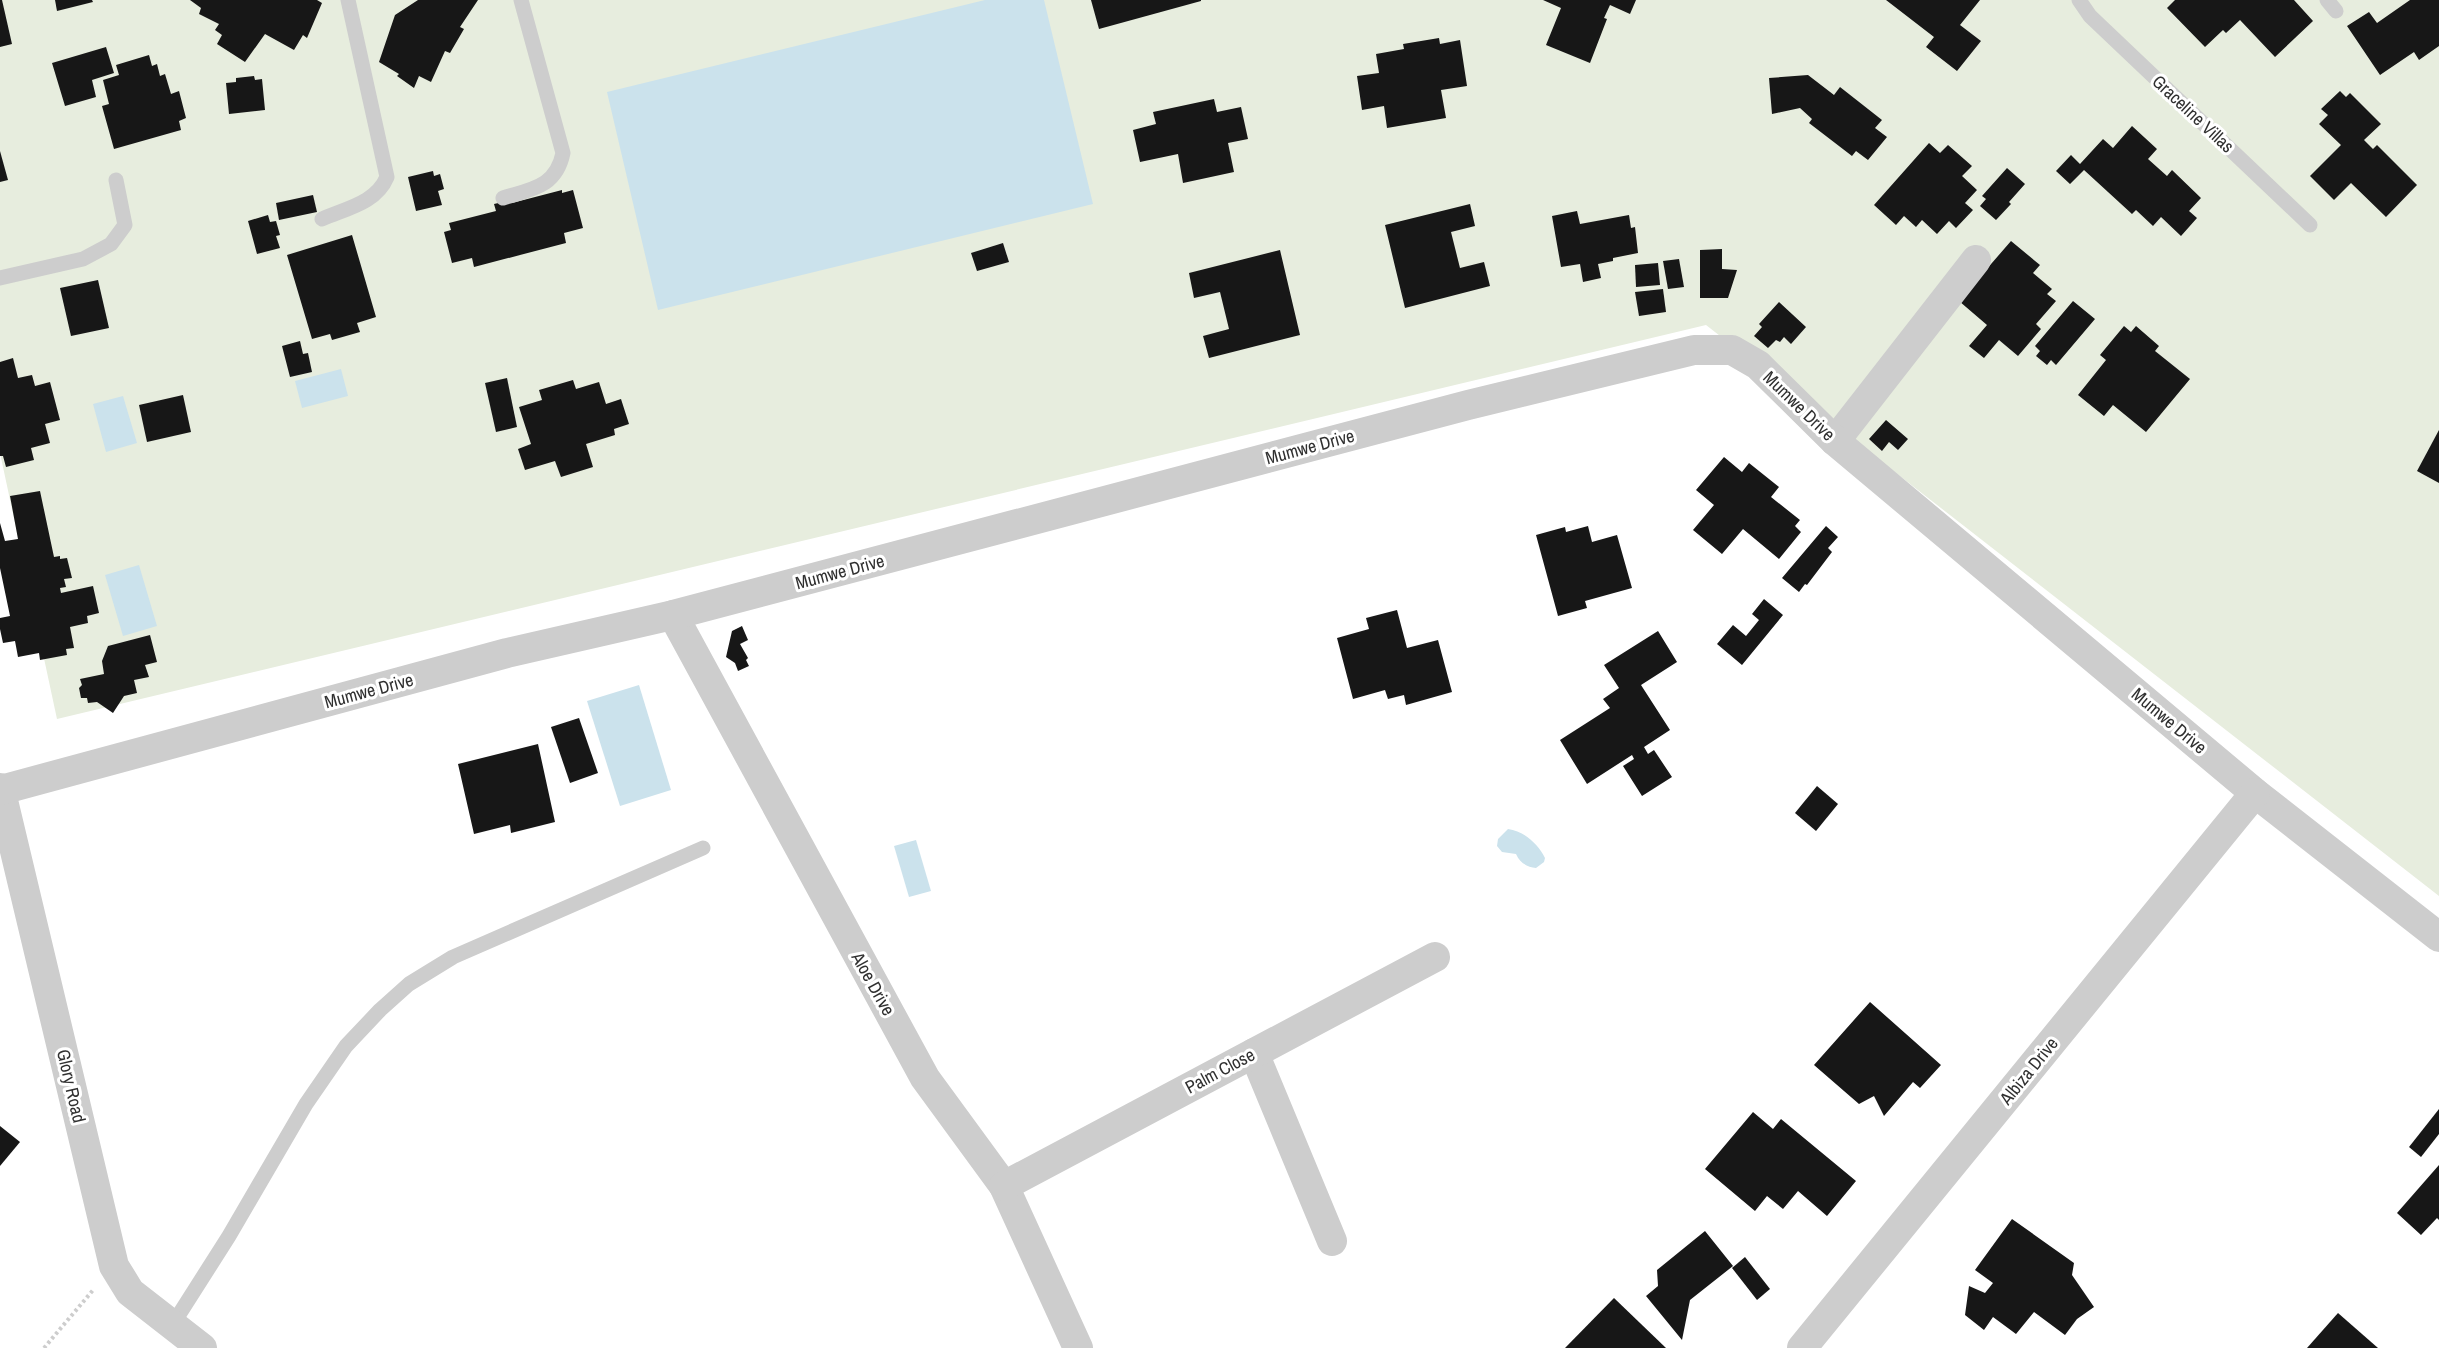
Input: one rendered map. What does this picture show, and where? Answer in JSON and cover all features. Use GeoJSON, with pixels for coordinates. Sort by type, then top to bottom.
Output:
{"type":"FeatureCollection","features":[{"type":"Feature","properties":{"kind":"street"},"geometry":{"type":"LineString","coordinates":[[1835,441],[1976,260]]}},
{"type":"Feature","properties":{"kind":"street","name":"Mumwe Drive"},"geometry":{"type":"LineString","coordinates":[[0,789],[507,653],[673,615],[1467,405],[1694,350],[1732,350],[1758,366],[1835,441],[2255,793],[2439,937]]}},
{"type":"Feature","properties":{"kind":"street","name":"Aloe Drive"},"geometry":{"type":"LineString","coordinates":[[673,615],[925,1078],[1004,1186],[1078,1348]]}},
{"type":"Feature","properties":{"kind":"street","name":"Glory Road"},"geometry":{"type":"LineString","coordinates":[[0,789],[114,1266],[130,1292],[202,1348]]}},
{"type":"Feature","properties":{"kind":"street","name":"Albiza Drive"},"geometry":{"type":"LineString","coordinates":[[1802,1348],[2255,793]]}},
{"type":"Feature","properties":{"kind":"street","name":"Palm Close"},"geometry":{"type":"LineString","coordinates":[[1004,1186],[1436,957]]}},
{"type":"Feature","properties":{"kind":"street"},"geometry":{"type":"LineString","coordinates":[[1254,1053],[1332,1241]]}},
{"type":"Feature","properties":{"kind":"lane"},"geometry":{"type":"LineString","coordinates":[[322,219],[373,198],[382,189],[387,177],[348,0]]}},
{"type":"Feature","properties":{"kind":"lane"},"geometry":{"type":"LineString","coordinates":[[503,198],[544,185],[560,168],[563,153],[521,0]]}},
{"type":"Feature","properties":{"kind":"lane","name":"Graceline Villas"},"geometry":{"type":"LineString","coordinates":[[2079,0],[2090,16],[2310,225]]}},
{"type":"Feature","properties":{"kind":"lane"},"geometry":{"type":"LineString","coordinates":[[0,278],[84,259],[111,244],[125,225],[116,180]]}},
{"type":"Feature","properties":{"kind":"lane"},"geometry":{"type":"LineString","coordinates":[[173,1324],[230,1236],[306,1104],[346,1046],[380,1010],[409,984],[453,957],[703,848]]}},
{"type":"Feature","properties":{"kind":"path"},"geometry":{"type":"LineString","coordinates":[[44,1348],[114,1266]]}},
{"type":"Feature","properties":{"kind":"green space"},"geometry":{"type":"Polygon","coordinates":[[[0,0],[2439,0],[2439,896],[1706,325],[57,719],[0,453],[0,0]]]}},
{"type":"Feature","properties":{"kind":"water"},"geometry":{"type":"Polygon","coordinates":[[[985,0],[1044,0],[1093,204],[658,310],[607,92],[985,0]]]}},
{"type":"Feature","properties":{"kind":"water"},"geometry":{"type":"Polygon","coordinates":[[[341,369],[348,396],[302,408],[295,381],[341,369]]]}},
{"type":"Feature","properties":{"kind":"water"},"geometry":{"type":"Polygon","coordinates":[[[123,396],[137,443],[106,452],[93,404],[123,396]]]}},
{"type":"Feature","properties":{"kind":"water"},"geometry":{"type":"Polygon","coordinates":[[[139,565],[157,626],[123,636],[105,575],[139,565]]]}},
{"type":"Feature","properties":{"kind":"water"},"geometry":{"type":"Polygon","coordinates":[[[639,685],[671,790],[620,806],[587,701],[639,685]]]}},
{"type":"Feature","properties":{"kind":"water"},"geometry":{"type":"Polygon","coordinates":[[[1508,829],[1520,832],[1530,839],[1542,853],[1545,858],[1544,862],[1536,868],[1527,866],[1516,854],[1502,852],[1497,846],[1498,839],[1508,829]]]}},
{"type":"Feature","properties":{"kind":"water"},"geometry":{"type":"Polygon","coordinates":[[[916,840],[931,891],[909,897],[894,846],[916,840]]]}},
{"type":"Feature","properties":{"kind":"building"},"geometry":{"type":"Polygon","coordinates":[[[0,0],[2,0],[12,44],[0,47],[0,0]]]}},
{"type":"Feature","properties":{"kind":"building"},"geometry":{"type":"Polygon","coordinates":[[[55,0],[92,0],[93,2],[57,11],[55,0]]]}},
{"type":"Feature","properties":{"kind":"building"},"geometry":{"type":"Polygon","coordinates":[[[190,0],[317,0],[322,3],[307,38],[303,35],[294,50],[265,34],[245,62],[217,44],[222,35],[215,30],[219,24],[199,14],[201,8],[190,0]]]}},
{"type":"Feature","properties":{"kind":"building"},"geometry":{"type":"Polygon","coordinates":[[[418,0],[478,0],[460,27],[464,29],[450,53],[445,51],[431,82],[419,76],[414,88],[397,76],[399,74],[379,62],[395,15],[418,0]]]}},
{"type":"Feature","properties":{"kind":"building"},"geometry":{"type":"Polygon","coordinates":[[[1091,0],[1201,0],[1201,1],[1099,29],[1091,0]]]}},
{"type":"Feature","properties":{"kind":"building"},"geometry":{"type":"Polygon","coordinates":[[[1543,0],[1636,0],[1630,14],[1610,5],[1590,63],[1546,45],[1561,8],[1543,0]]]}},
{"type":"Feature","properties":{"kind":"building"},"geometry":{"type":"Polygon","coordinates":[[[1886,0],[1980,0],[1960,25],[1981,41],[1957,71],[1926,47],[1934,37],[1886,0]]]}},
{"type":"Feature","properties":{"kind":"building"},"geometry":{"type":"Polygon","coordinates":[[[2175,0],[2294,0],[2313,21],[2275,57],[2240,20],[2226,33],[2223,30],[2205,47],[2167,8],[2175,0]]]}},
{"type":"Feature","properties":{"kind":"building"},"geometry":{"type":"Polygon","coordinates":[[[2410,0],[2439,0],[2439,46],[2419,60],[2414,52],[2380,75],[2347,26],[2369,12],[2377,23],[2410,0]]]}},
{"type":"Feature","properties":{"kind":"building"},"geometry":{"type":"Polygon","coordinates":[[[1439,38],[1440,44],[1460,40],[1467,86],[1441,90],[1446,118],[1387,128],[1384,106],[1362,110],[1357,76],[1379,73],[1376,54],[1404,49],[1403,44],[1439,38]]]}},
{"type":"Feature","properties":{"kind":"building"},"geometry":{"type":"Polygon","coordinates":[[[106,47],[114,73],[92,80],[96,97],[65,106],[52,63],[106,47]]]}},
{"type":"Feature","properties":{"kind":"building"},"geometry":{"type":"Polygon","coordinates":[[[149,55],[152,66],[157,64],[160,76],[165,74],[171,94],[179,91],[186,118],[179,121],[181,130],[114,149],[102,106],[109,104],[103,80],[119,75],[116,65],[149,55]]]}},
{"type":"Feature","properties":{"kind":"building"},"geometry":{"type":"Polygon","coordinates":[[[1808,75],[1834,95],[1840,87],[1882,120],[1875,128],[1887,137],[1868,160],[1856,151],[1852,156],[1809,123],[1812,119],[1800,108],[1772,114],[1769,78],[1808,75]]]}},
{"type":"Feature","properties":{"kind":"building"},"geometry":{"type":"Polygon","coordinates":[[[254,76],[255,80],[262,79],[265,110],[229,114],[226,83],[236,82],[236,78],[254,76]]]}},
{"type":"Feature","properties":{"kind":"building"},"geometry":{"type":"Polygon","coordinates":[[[2340,91],[2346,97],[2350,93],[2381,124],[2364,140],[2373,149],[2377,145],[2417,185],[2386,217],[2351,183],[2334,200],[2310,176],[2341,145],[2319,124],[2328,115],[2321,109],[2340,91]]]}},
{"type":"Feature","properties":{"kind":"building"},"geometry":{"type":"Polygon","coordinates":[[[1214,99],[1217,112],[1241,107],[1248,139],[1228,143],[1234,172],[1183,183],[1178,154],[1140,162],[1133,130],[1156,124],[1153,112],[1214,99]]]}},
{"type":"Feature","properties":{"kind":"building"},"geometry":{"type":"Polygon","coordinates":[[[2132,126],[2157,149],[2148,159],[2167,176],[2172,170],[2201,198],[2189,211],[2197,218],[2181,236],[2161,217],[2153,226],[2136,210],[2132,214],[2084,170],[2070,184],[2056,171],[2071,155],[2080,164],[2103,139],[2113,148],[2132,126]]]}},
{"type":"Feature","properties":{"kind":"building"},"geometry":{"type":"Polygon","coordinates":[[[1929,143],[1940,153],[1948,145],[1972,166],[1962,176],[1977,190],[1965,203],[1973,210],[1956,228],[1949,221],[1937,234],[1922,220],[1916,227],[1904,216],[1896,225],[1874,205],[1929,143]]]}},
{"type":"Feature","properties":{"kind":"building"},"geometry":{"type":"Polygon","coordinates":[[[0,151],[8,180],[0,182],[0,151]]]}},
{"type":"Feature","properties":{"kind":"building"},"geometry":{"type":"Polygon","coordinates":[[[2007,168],[2025,184],[1996,220],[1980,206],[1986,199],[1982,196],[2007,168]]]}},
{"type":"Feature","properties":{"kind":"building"},"geometry":{"type":"Polygon","coordinates":[[[433,171],[434,176],[440,174],[444,189],[438,191],[442,205],[416,211],[408,177],[433,171]]]}},
{"type":"Feature","properties":{"kind":"building"},"geometry":{"type":"Polygon","coordinates":[[[562,190],[562,193],[573,190],[583,228],[564,233],[566,243],[474,267],[472,258],[452,263],[444,232],[451,230],[449,223],[496,211],[494,204],[511,200],[512,203],[562,190]]]}},
{"type":"Feature","properties":{"kind":"building"},"geometry":{"type":"Polygon","coordinates":[[[313,195],[317,212],[279,220],[276,203],[313,195]]]}},
{"type":"Feature","properties":{"kind":"building"},"geometry":{"type":"Polygon","coordinates":[[[1470,204],[1475,226],[1451,232],[1460,268],[1484,262],[1490,286],[1405,308],[1385,225],[1470,204]]]}},
{"type":"Feature","properties":{"kind":"building"},"geometry":{"type":"Polygon","coordinates":[[[1577,211],[1580,224],[1629,215],[1631,228],[1635,227],[1638,253],[1613,258],[1613,261],[1598,264],[1601,278],[1583,282],[1580,264],[1561,267],[1552,216],[1577,211]]]}},
{"type":"Feature","properties":{"kind":"building"},"geometry":{"type":"Polygon","coordinates":[[[268,215],[270,222],[276,221],[280,235],[276,236],[280,248],[257,254],[248,221],[268,215]]]}},
{"type":"Feature","properties":{"kind":"building"},"geometry":{"type":"Polygon","coordinates":[[[352,235],[376,317],[357,323],[360,332],[332,340],[330,334],[312,339],[287,255],[352,235]]]}},
{"type":"Feature","properties":{"kind":"building"},"geometry":{"type":"Polygon","coordinates":[[[2011,241],[2040,265],[2033,273],[2052,289],[2047,294],[2056,301],[2036,324],[2041,329],[2018,356],[1999,340],[1984,358],[1969,346],[1987,325],[1959,301],[2011,241]]]}},
{"type":"Feature","properties":{"kind":"building"},"geometry":{"type":"Polygon","coordinates":[[[1003,243],[1009,262],[977,271],[971,253],[1003,243]]]}},
{"type":"Feature","properties":{"kind":"building"},"geometry":{"type":"Polygon","coordinates":[[[1722,249],[1722,269],[1737,270],[1728,298],[1700,298],[1700,250],[1722,249]]]}},
{"type":"Feature","properties":{"kind":"building"},"geometry":{"type":"Polygon","coordinates":[[[1280,250],[1300,335],[1209,358],[1203,336],[1229,329],[1220,292],[1194,298],[1189,273],[1280,250]]]}},
{"type":"Feature","properties":{"kind":"building"},"geometry":{"type":"Polygon","coordinates":[[[1679,259],[1684,287],[1668,289],[1663,261],[1679,259]]]}},
{"type":"Feature","properties":{"kind":"building"},"geometry":{"type":"Polygon","coordinates":[[[1658,263],[1660,285],[1636,287],[1635,265],[1658,263]]]}},
{"type":"Feature","properties":{"kind":"building"},"geometry":{"type":"Polygon","coordinates":[[[98,280],[109,328],[71,336],[60,288],[98,280]]]}},
{"type":"Feature","properties":{"kind":"building"},"geometry":{"type":"Polygon","coordinates":[[[1663,289],[1666,312],[1639,316],[1635,292],[1663,289]]]}},
{"type":"Feature","properties":{"kind":"building"},"geometry":{"type":"Polygon","coordinates":[[[2073,301],[2095,319],[2056,365],[2051,360],[2047,365],[2036,356],[2040,351],[2035,346],[2073,301]]]}},
{"type":"Feature","properties":{"kind":"building"},"geometry":{"type":"Polygon","coordinates":[[[1779,302],[1806,327],[1791,344],[1784,337],[1780,342],[1776,340],[1768,348],[1754,336],[1762,327],[1759,324],[1779,302]]]}},
{"type":"Feature","properties":{"kind":"building"},"geometry":{"type":"Polygon","coordinates":[[[2124,326],[2131,332],[2136,326],[2159,346],[2155,351],[2190,379],[2146,432],[2113,405],[2104,416],[2078,395],[2106,360],[2100,355],[2124,326]]]}},
{"type":"Feature","properties":{"kind":"building"},"geometry":{"type":"Polygon","coordinates":[[[300,341],[303,354],[308,353],[312,372],[290,377],[282,346],[300,341]]]}},
{"type":"Feature","properties":{"kind":"building"},"geometry":{"type":"Polygon","coordinates":[[[13,358],[18,378],[32,375],[35,386],[50,382],[60,420],[45,424],[50,443],[31,448],[34,460],[6,467],[3,456],[0,456],[0,362],[13,358]]]}},
{"type":"Feature","properties":{"kind":"building"},"geometry":{"type":"Polygon","coordinates":[[[507,378],[517,427],[496,432],[485,383],[507,378]]]}},
{"type":"Feature","properties":{"kind":"building"},"geometry":{"type":"Polygon","coordinates":[[[573,380],[576,389],[599,382],[606,404],[621,399],[629,424],[614,429],[615,435],[586,444],[593,467],[561,477],[555,461],[525,470],[518,449],[531,444],[519,407],[542,400],[539,390],[573,380]]]}},
{"type":"Feature","properties":{"kind":"building"},"geometry":{"type":"Polygon","coordinates":[[[183,395],[191,432],[147,442],[139,405],[183,395]]]}},
{"type":"Feature","properties":{"kind":"building"},"geometry":{"type":"Polygon","coordinates":[[[1886,420],[1908,439],[1898,450],[1889,442],[1882,451],[1869,439],[1886,420]]]}},
{"type":"Feature","properties":{"kind":"building"},"geometry":{"type":"Polygon","coordinates":[[[2439,430],[2439,483],[2417,471],[2439,430]]]}},
{"type":"Feature","properties":{"kind":"building"},"geometry":{"type":"Polygon","coordinates":[[[1724,457],[1742,472],[1749,463],[1779,487],[1771,497],[1800,520],[1795,526],[1801,532],[1779,559],[1743,529],[1722,554],[1693,530],[1714,505],[1696,490],[1724,457]]]}},
{"type":"Feature","properties":{"kind":"building"},"geometry":{"type":"Polygon","coordinates":[[[40,491],[54,557],[67,558],[72,578],[64,579],[66,587],[60,588],[61,593],[93,586],[99,613],[87,616],[88,623],[70,627],[74,648],[66,649],[67,655],[40,660],[39,653],[18,657],[15,641],[3,643],[0,618],[10,616],[0,568],[0,523],[5,541],[18,539],[10,496],[40,491]]]}},
{"type":"Feature","properties":{"kind":"building"},"geometry":{"type":"Polygon","coordinates":[[[1588,526],[1592,542],[1617,535],[1632,588],[1585,601],[1587,608],[1558,616],[1536,535],[1565,527],[1566,532],[1588,526]]]}},
{"type":"Feature","properties":{"kind":"building"},"geometry":{"type":"Polygon","coordinates":[[[1826,526],[1838,537],[1828,548],[1832,552],[1799,592],[1782,578],[1826,526]]]}},
{"type":"Feature","properties":{"kind":"building"},"geometry":{"type":"Polygon","coordinates":[[[1764,599],[1783,615],[1742,665],[1717,644],[1733,625],[1746,636],[1759,620],[1752,614],[1764,599]]]}},
{"type":"Feature","properties":{"kind":"building"},"geometry":{"type":"Polygon","coordinates":[[[1397,610],[1407,648],[1438,640],[1452,692],[1406,705],[1404,695],[1388,699],[1385,690],[1353,699],[1337,638],[1369,629],[1366,618],[1397,610]]]}},
{"type":"Feature","properties":{"kind":"building"},"geometry":{"type":"Polygon","coordinates":[[[742,626],[748,640],[740,644],[748,658],[746,660],[749,666],[738,671],[735,663],[726,657],[732,631],[742,626]]]}},
{"type":"Feature","properties":{"kind":"building"},"geometry":{"type":"Polygon","coordinates":[[[1658,631],[1677,662],[1641,685],[1670,730],[1644,747],[1648,754],[1654,750],[1672,777],[1642,796],[1623,766],[1634,759],[1632,755],[1587,784],[1560,740],[1610,708],[1603,699],[1619,688],[1604,665],[1658,631]]]}},
{"type":"Feature","properties":{"kind":"building"},"geometry":{"type":"Polygon","coordinates":[[[150,635],[157,662],[145,665],[149,677],[134,680],[137,693],[124,696],[113,713],[97,702],[88,703],[87,698],[81,698],[80,679],[104,674],[102,661],[108,646],[150,635]]]}},
{"type":"Feature","properties":{"kind":"building"},"geometry":{"type":"Polygon","coordinates":[[[579,718],[598,773],[570,783],[551,727],[579,718]]]}},
{"type":"Feature","properties":{"kind":"building"},"geometry":{"type":"Polygon","coordinates":[[[538,744],[555,822],[511,833],[510,825],[474,834],[458,764],[538,744]]]}},
{"type":"Feature","properties":{"kind":"building"},"geometry":{"type":"Polygon","coordinates":[[[1817,786],[1838,804],[1816,831],[1795,813],[1817,786]]]}},
{"type":"Feature","properties":{"kind":"building"},"geometry":{"type":"Polygon","coordinates":[[[1870,1002],[1941,1065],[1920,1088],[1913,1082],[1884,1116],[1874,1096],[1859,1104],[1814,1065],[1870,1002]]]}},
{"type":"Feature","properties":{"kind":"building"},"geometry":{"type":"Polygon","coordinates":[[[2439,1109],[2439,1134],[2421,1157],[2409,1147],[2439,1109]]]}},
{"type":"Feature","properties":{"kind":"building"},"geometry":{"type":"Polygon","coordinates":[[[1753,1112],[1773,1129],[1781,1119],[1856,1181],[1827,1216],[1798,1191],[1783,1209],[1767,1196],[1755,1211],[1705,1169],[1753,1112]]]}},
{"type":"Feature","properties":{"kind":"building"},"geometry":{"type":"Polygon","coordinates":[[[0,1126],[20,1142],[0,1166],[0,1126]]]}},
{"type":"Feature","properties":{"kind":"building"},"geometry":{"type":"Polygon","coordinates":[[[2439,1165],[2439,1220],[2437,1218],[2421,1235],[2397,1213],[2439,1165]]]}},
{"type":"Feature","properties":{"kind":"building"},"geometry":{"type":"Polygon","coordinates":[[[2012,1219],[2074,1263],[2072,1275],[2094,1307],[2077,1319],[2065,1335],[2034,1312],[2016,1334],[1993,1317],[1984,1330],[1965,1315],[1969,1286],[1985,1293],[1993,1283],[1975,1270],[2012,1219]]]}},
{"type":"Feature","properties":{"kind":"building"},"geometry":{"type":"Polygon","coordinates":[[[1705,1231],[1733,1266],[1690,1300],[1682,1340],[1646,1296],[1658,1286],[1657,1270],[1705,1231]]]}},
{"type":"Feature","properties":{"kind":"building"},"geometry":{"type":"Polygon","coordinates":[[[1745,1257],[1770,1289],[1757,1300],[1732,1268],[1745,1257]]]}},
{"type":"Feature","properties":{"kind":"building"},"geometry":{"type":"Polygon","coordinates":[[[1614,1298],[1666,1348],[1565,1348],[1614,1298]]]}},
{"type":"Feature","properties":{"kind":"building"},"geometry":{"type":"Polygon","coordinates":[[[2338,1313],[2378,1348],[2307,1348],[2338,1313]]]}}]}
